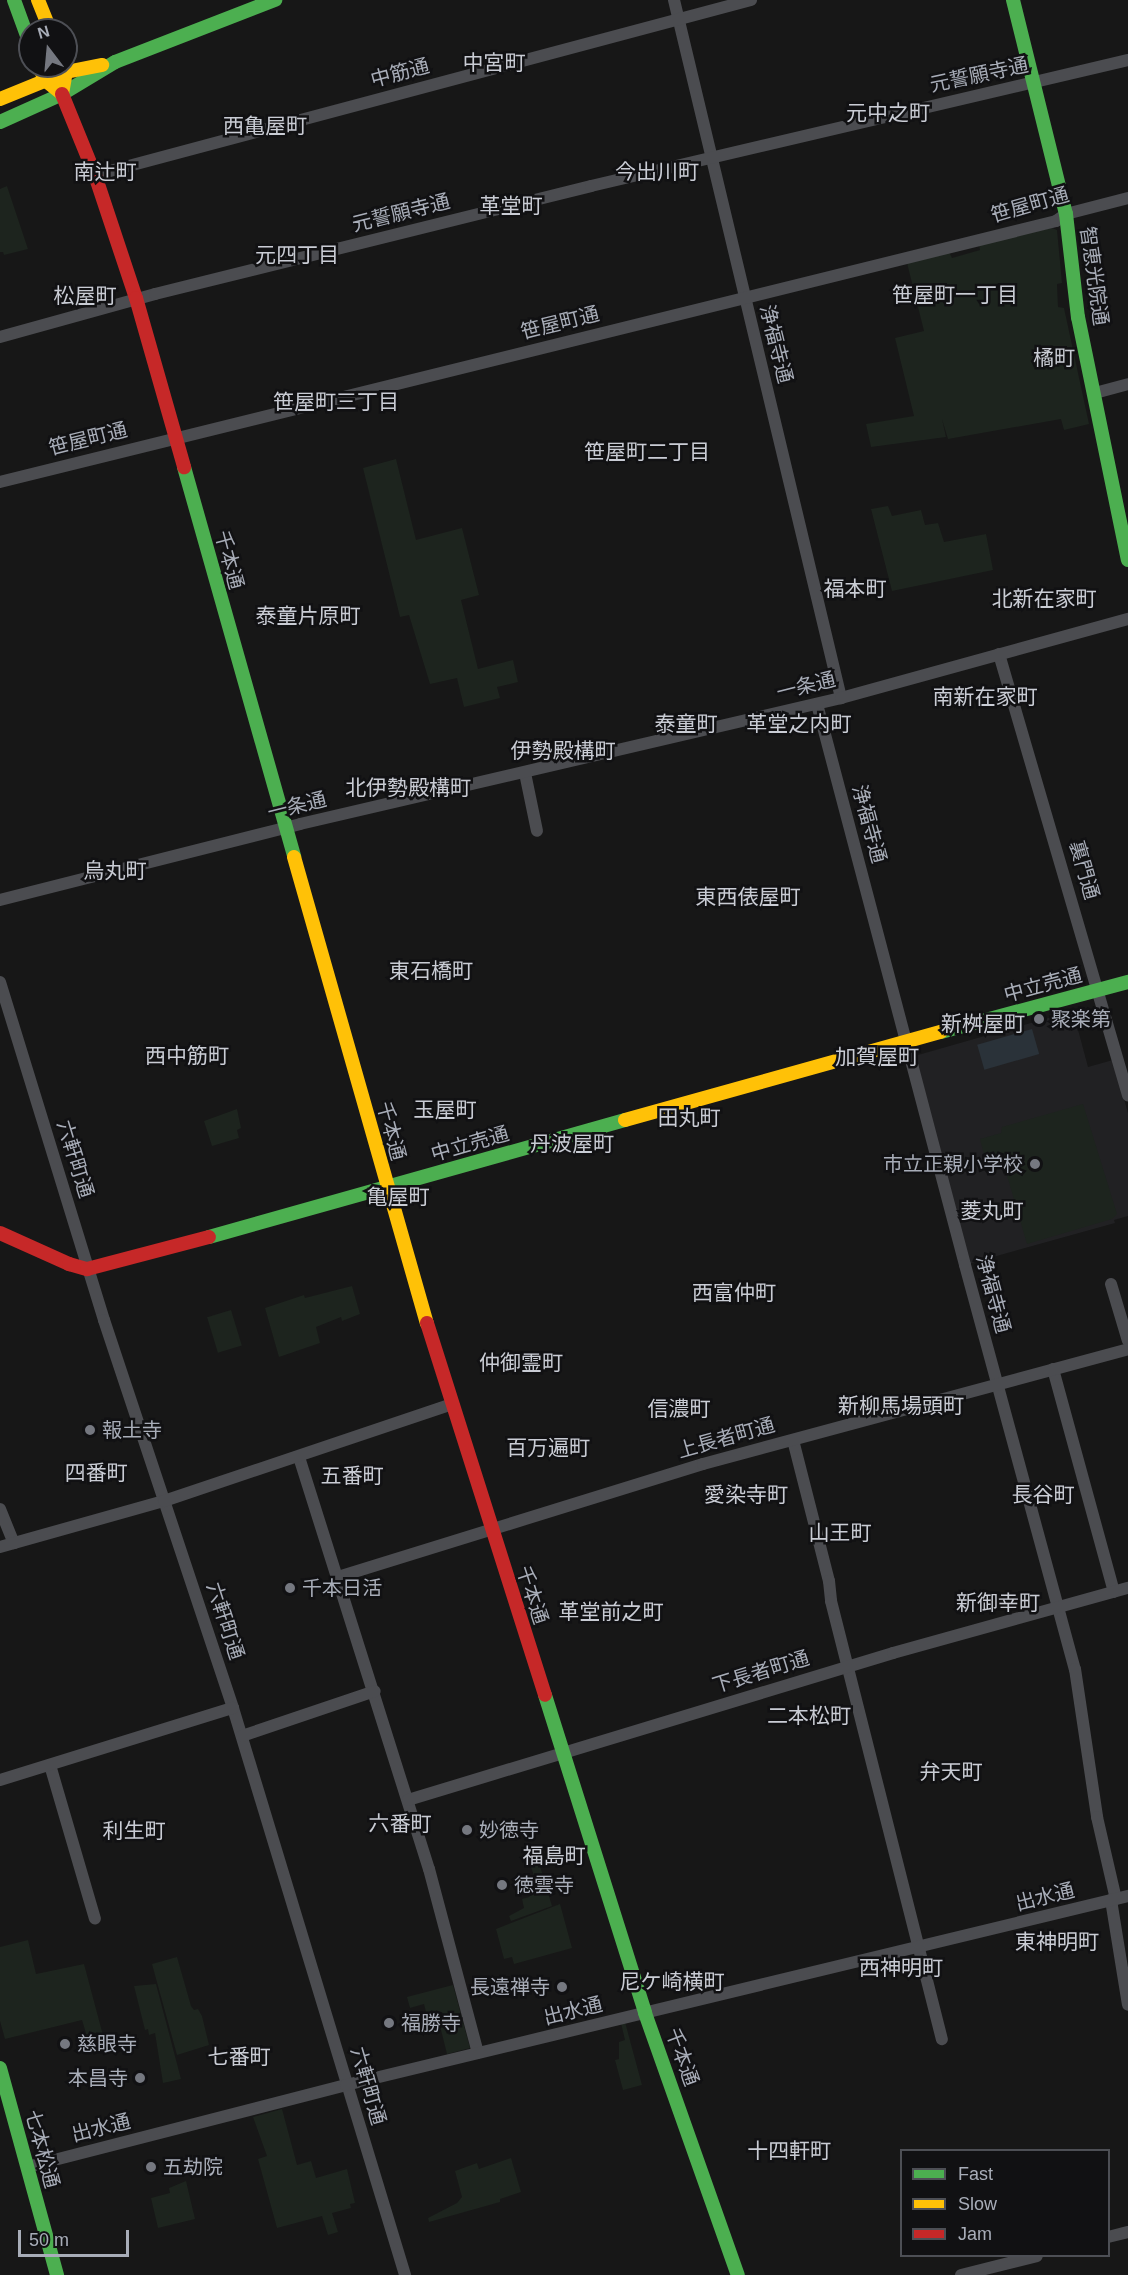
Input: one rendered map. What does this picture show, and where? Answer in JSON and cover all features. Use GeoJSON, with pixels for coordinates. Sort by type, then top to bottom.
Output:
{"type":"FeatureCollection","features":[{"type":"Feature","properties":{"kind":"street"},"geometry":{"type":"LineString","coordinates":[[14,0],[21,18]]}},
{"type":"Feature","properties":{"kind":"street"},"geometry":{"type":"LineString","coordinates":[[38,0],[45,18]]}},
{"type":"Feature","properties":{"kind":"street"},"geometry":{"type":"LineString","coordinates":[[0,122],[62,94],[115,62],[275,0]]}},
{"type":"Feature","properties":{"kind":"street","name":"浄福寺通"},"geometry":{"type":"LineString","coordinates":[[674,0],[743,297],[841,698]]}},
{"type":"Feature","properties":{"kind":"street","name":"中筋通"},"geometry":{"type":"LineString","coordinates":[[95,175],[751,0]]}},
{"type":"Feature","properties":{"kind":"street","name":"智恵光院通"},"geometry":{"type":"LineString","coordinates":[[1013,0],[1066,214],[1078,317],[1128,560]]}},
{"type":"Feature","properties":{"kind":"street","name":"元誓願寺通"},"geometry":{"type":"LineString","coordinates":[[0,337],[136,298],[1023,83],[1034,84],[1128,60]]}},
{"type":"Feature","properties":{"kind":"street"},"geometry":{"type":"LineString","coordinates":[[78,67],[115,62]]}},
{"type":"Feature","properties":{"kind":"street"},"geometry":{"type":"LineString","coordinates":[[0,99],[49,78]]}},
{"type":"Feature","properties":{"kind":"street"},"geometry":{"type":"LineString","coordinates":[[62,94],[64,78]]}},
{"type":"Feature","properties":{"kind":"street","name":"千本通"},"geometry":{"type":"LineString","coordinates":[[45,80],[62,94],[95,175],[136,298],[177,437],[386,1187],[491,1529],[645,2013],[738,2275]]}},
{"type":"Feature","properties":{"kind":"street","name":"笹屋町通"},"geometry":{"type":"LineString","coordinates":[[0,482],[1056,221],[1066,214],[1128,198]]}},
{"type":"Feature","properties":{"kind":"street"},"geometry":{"type":"LineString","coordinates":[[1095,393],[1128,384]]}},
{"type":"Feature","properties":{"kind":"street","name":"一条通"},"geometry":{"type":"LineString","coordinates":[[0,900],[285,828],[817,704],[1128,619]]}},
{"type":"Feature","properties":{"kind":"street","name":"裏門通"},"geometry":{"type":"LineString","coordinates":[[999,654],[1128,1096]]}},
{"type":"Feature","properties":{"kind":"street","name":"浄福寺通"},"geometry":{"type":"LineString","coordinates":[[817,704],[1075,1669],[1097,1817],[1118,1898],[1128,2005]]}},
{"type":"Feature","properties":{"kind":"street"},"geometry":{"type":"LineString","coordinates":[[525,773],[537,831]]}},
{"type":"Feature","properties":{"kind":"street","name":"六軒町通"},"geometry":{"type":"LineString","coordinates":[[0,982],[87,1269],[242,1736],[331,2024],[346,2085],[405,2275]]}},
{"type":"Feature","properties":{"kind":"street","name":"中立売通"},"geometry":{"type":"LineString","coordinates":[[87,1269],[125,1261],[906,1041],[1128,982]]}},
{"type":"Feature","properties":{"kind":"street"},"geometry":{"type":"LineString","coordinates":[[0,1233],[69,1264],[87,1269]]}},
{"type":"Feature","properties":{"kind":"street"},"geometry":{"type":"LineString","coordinates":[[1111,1284],[1128,1341]]}},
{"type":"Feature","properties":{"kind":"street","name":"上長者町通"},"geometry":{"type":"LineString","coordinates":[[338,1577],[491,1529],[793,1440],[1128,1349]]}},
{"type":"Feature","properties":{"kind":"street"},"geometry":{"type":"LineString","coordinates":[[1053,1369],[1114,1592]]}},
{"type":"Feature","properties":{"kind":"street"},"geometry":{"type":"LineString","coordinates":[[0,1547],[164,1501],[453,1404]]}},
{"type":"Feature","properties":{"kind":"street"},"geometry":{"type":"LineString","coordinates":[[793,1440],[942,2039]]}},
{"type":"Feature","properties":{"kind":"street"},"geometry":{"type":"LineString","coordinates":[[298,1457],[375,1691],[408,1800],[478,2053]]}},
{"type":"Feature","properties":{"kind":"street"},"geometry":{"type":"LineString","coordinates":[[0,1509],[14,1543]]}},
{"type":"Feature","properties":{"kind":"street","name":"下長者町通"},"geometry":{"type":"LineString","coordinates":[[408,1800],[848,1667],[1128,1588]]}},
{"type":"Feature","properties":{"kind":"street"},"geometry":{"type":"LineString","coordinates":[[242,1736],[375,1691]]}},
{"type":"Feature","properties":{"kind":"street"},"geometry":{"type":"LineString","coordinates":[[0,1780],[233,1708]]}},
{"type":"Feature","properties":{"kind":"street"},"geometry":{"type":"LineString","coordinates":[[50,1765],[95,1919]]}},
{"type":"Feature","properties":{"kind":"street","name":"出水通"},"geometry":{"type":"LineString","coordinates":[[27,2167],[346,2085],[1118,1898]]}},
{"type":"Feature","properties":{"kind":"street","name":"七本松通"},"geometry":{"type":"LineString","coordinates":[[0,2068],[57,2275]]}},
{"type":"Feature","properties":{"kind":"street"},"geometry":{"type":"LineString","coordinates":[[1110,2236],[1128,2232]]}},
{"type":"Feature","properties":{"kind":"street"},"geometry":{"type":"LineString","coordinates":[[969,2274],[1033,2257]]}},
{"type":"Feature","properties":{"kind":"shaded area"},"geometry":{"type":"Polygon","coordinates":[[[7,186],[28,249],[4,255],[0,252],[0,189],[7,186]]]}},
{"type":"Feature","properties":{"kind":"shaded area"},"geometry":{"type":"Polygon","coordinates":[[[1052,228],[1057,230],[1062,283],[1057,284],[1058,307],[1064,308],[1089,424],[1064,430],[1061,419],[948,439],[942,419],[946,437],[871,447],[866,424],[914,416],[895,338],[924,331],[907,263],[949,252],[952,258],[980,250],[979,244],[1052,228]]]}},
{"type":"Feature","properties":{"kind":"shaded area"},"geometry":{"type":"Polygon","coordinates":[[[396,459],[416,540],[462,528],[479,595],[461,600],[478,669],[513,660],[518,682],[497,687],[500,698],[464,707],[457,678],[430,684],[409,615],[400,617],[363,468],[396,459]]]}},
{"type":"Feature","properties":{"kind":"shaded area"},"geometry":{"type":"Polygon","coordinates":[[[888,506],[892,516],[921,510],[925,525],[938,523],[944,542],[986,534],[993,570],[892,591],[871,509],[888,506]]]}},
{"type":"Feature","properties":{"kind":"shaded area","name":"市立正親小学校"},"geometry":{"type":"Polygon","coordinates":[[[1073,1011],[1088,1067],[1113,1060],[1128,1113],[1128,1216],[1114,1220],[1115,1223],[968,1264],[915,1065],[918,1055],[1073,1011]]]}},
{"type":"Feature","properties":{"kind":"shaded area"},"geometry":{"type":"Polygon","coordinates":[[[1032,1029],[1039,1054],[984,1070],[977,1045],[1032,1029]]]}},
{"type":"Feature","properties":{"kind":"shaded area"},"geometry":{"type":"Polygon","coordinates":[[[1083,1104],[1117,1214],[1112,1219],[1027,1244],[1004,1165],[988,1170],[980,1139],[1001,1133],[1002,1127],[1083,1104]]]}},
{"type":"Feature","properties":{"kind":"shaded area"},"geometry":{"type":"Polygon","coordinates":[[[237,1109],[241,1128],[237,1130],[239,1138],[212,1146],[204,1121],[237,1109]]]}},
{"type":"Feature","properties":{"kind":"shaded area"},"geometry":{"type":"Polygon","coordinates":[[[352,1286],[360,1314],[342,1321],[341,1317],[316,1327],[320,1343],[279,1357],[265,1308],[304,1295],[305,1298],[352,1286]]]}},
{"type":"Feature","properties":{"kind":"shaded area"},"geometry":{"type":"Polygon","coordinates":[[[231,1310],[242,1345],[218,1353],[207,1317],[231,1310]]]}},
{"type":"Feature","properties":{"kind":"shaded area"},"geometry":{"type":"Polygon","coordinates":[[[535,1849],[552,1906],[511,1921],[509,1916],[524,1908],[522,1899],[529,1897],[538,1888],[526,1852],[535,1849]]]}},
{"type":"Feature","properties":{"kind":"shaded area"},"geometry":{"type":"Polygon","coordinates":[[[560,1904],[572,1948],[514,1964],[512,1957],[504,1959],[496,1929],[560,1904]]]}},
{"type":"Feature","properties":{"kind":"shaded area"},"geometry":{"type":"Polygon","coordinates":[[[28,1940],[36,1974],[84,1964],[104,2039],[89,2043],[82,2020],[5,2039],[0,2021],[0,1947],[28,1940]]]}},
{"type":"Feature","properties":{"kind":"shaded area"},"geometry":{"type":"Polygon","coordinates":[[[177,1957],[191,2006],[194,2010],[198,2009],[202,2016],[209,2045],[177,2055],[152,1964],[177,1957]]]}},
{"type":"Feature","properties":{"kind":"shaded area"},"geometry":{"type":"Polygon","coordinates":[[[156,1984],[181,2079],[163,2083],[155,2033],[149,2035],[148,2029],[145,2030],[134,1986],[156,1984]]]}},
{"type":"Feature","properties":{"kind":"shaded area"},"geometry":{"type":"Polygon","coordinates":[[[453,1985],[470,2048],[447,2054],[441,2030],[431,2032],[424,2004],[410,2008],[407,1997],[453,1985]]]}},
{"type":"Feature","properties":{"kind":"shaded area"},"geometry":{"type":"Polygon","coordinates":[[[625,2022],[642,2085],[623,2090],[615,2060],[619,2059],[619,2042],[625,2040],[621,2023],[625,2022]]]}},
{"type":"Feature","properties":{"kind":"shaded area"},"geometry":{"type":"Polygon","coordinates":[[[282,2109],[297,2165],[311,2161],[316,2178],[347,2169],[355,2203],[350,2204],[351,2208],[332,2213],[338,2232],[328,2235],[322,2216],[277,2228],[258,2159],[267,2156],[253,2117],[282,2109]]]}},
{"type":"Feature","properties":{"kind":"shaded area"},"geometry":{"type":"Polygon","coordinates":[[[511,2158],[521,2192],[500,2199],[500,2202],[429,2222],[428,2218],[457,2203],[462,2197],[455,2171],[477,2163],[479,2169],[511,2158]]]}},
{"type":"Feature","properties":{"kind":"shaded area"},"geometry":{"type":"Polygon","coordinates":[[[186,2181],[195,2219],[158,2228],[151,2198],[170,2193],[169,2188],[186,2181]]]}},
{"type":"Feature","properties":{"kind":"traffic: fast"},"geometry":{"type":"LineString","coordinates":[[14,0],[21,18]]}},
{"type":"Feature","properties":{"kind":"traffic: fast"},"geometry":{"type":"LineString","coordinates":[[0,122],[62,94],[115,62],[275,0]]}},
{"type":"Feature","properties":{"kind":"traffic: fast"},"geometry":{"type":"LineString","coordinates":[[1013,0],[1066,214],[1078,317],[1128,560]]}},
{"type":"Feature","properties":{"kind":"traffic: fast"},"geometry":{"type":"LineString","coordinates":[[184,467],[294,857]]}},
{"type":"Feature","properties":{"kind":"traffic: fast"},"geometry":{"type":"LineString","coordinates":[[941,1032],[1128,982]]}},
{"type":"Feature","properties":{"kind":"traffic: fast"},"geometry":{"type":"LineString","coordinates":[[209,1237],[625,1120]]}},
{"type":"Feature","properties":{"kind":"traffic: fast"},"geometry":{"type":"LineString","coordinates":[[545,1695],[645,2013],[738,2275]]}},
{"type":"Feature","properties":{"kind":"traffic: fast"},"geometry":{"type":"LineString","coordinates":[[0,2068],[57,2275]]}},
{"type":"Feature","properties":{"kind":"traffic: slow"},"geometry":{"type":"LineString","coordinates":[[38,0],[45,18]]}},
{"type":"Feature","properties":{"kind":"traffic: slow"},"geometry":{"type":"LineString","coordinates":[[0,99],[66,72],[102,65]]}},
{"type":"Feature","properties":{"kind":"traffic: slow"},"geometry":{"type":"LineString","coordinates":[[44,78],[62,94],[65,78]]}},
{"type":"Feature","properties":{"kind":"traffic: slow"},"geometry":{"type":"LineString","coordinates":[[294,857],[427,1323]]}},
{"type":"Feature","properties":{"kind":"traffic: slow"},"geometry":{"type":"LineString","coordinates":[[625,1120],[941,1032]]}},
{"type":"Feature","properties":{"kind":"traffic: jam"},"geometry":{"type":"LineString","coordinates":[[62,94],[95,175],[136,298],[184,467]]}},
{"type":"Feature","properties":{"kind":"traffic: jam"},"geometry":{"type":"LineString","coordinates":[[0,1233],[69,1264],[87,1269],[209,1237]]}},
{"type":"Feature","properties":{"kind":"traffic: jam"},"geometry":{"type":"LineString","coordinates":[[427,1323],[545,1695]]}},
{"type":"Feature","properties":{"kind":"place","name":"聚楽第"},"geometry":{"type":"Point","coordinates":[1039,1019]}},
{"type":"Feature","properties":{"kind":"place","name":"市立正親小学校"},"geometry":{"type":"Point","coordinates":[1035,1164]}},
{"type":"Feature","properties":{"kind":"place","name":"報土寺"},"geometry":{"type":"Point","coordinates":[90,1430]}},
{"type":"Feature","properties":{"kind":"place","name":"千本日活"},"geometry":{"type":"Point","coordinates":[290,1588]}},
{"type":"Feature","properties":{"kind":"place","name":"妙徳寺"},"geometry":{"type":"Point","coordinates":[467,1830]}},
{"type":"Feature","properties":{"kind":"place","name":"徳雲寺"},"geometry":{"type":"Point","coordinates":[502,1885]}},
{"type":"Feature","properties":{"kind":"place","name":"長遠禅寺"},"geometry":{"type":"Point","coordinates":[562,1987]}},
{"type":"Feature","properties":{"kind":"place","name":"福勝寺"},"geometry":{"type":"Point","coordinates":[389,2023]}},
{"type":"Feature","properties":{"kind":"place","name":"慈眼寺"},"geometry":{"type":"Point","coordinates":[65,2044]}},
{"type":"Feature","properties":{"kind":"place","name":"本昌寺"},"geometry":{"type":"Point","coordinates":[140,2078]}},
{"type":"Feature","properties":{"kind":"place","name":"五劫院"},"geometry":{"type":"Point","coordinates":[151,2167]}},
{"type":"Feature","properties":{"kind":"district","name":"中宮町"},"geometry":{"type":"Point","coordinates":[494,63]}},
{"type":"Feature","properties":{"kind":"district","name":"元中之町"},"geometry":{"type":"Point","coordinates":[888,113]}},
{"type":"Feature","properties":{"kind":"district","name":"西亀屋町"},"geometry":{"type":"Point","coordinates":[265,126]}},
{"type":"Feature","properties":{"kind":"district","name":"南辻町"},"geometry":{"type":"Point","coordinates":[105,172]}},
{"type":"Feature","properties":{"kind":"district","name":"今出川町"},"geometry":{"type":"Point","coordinates":[657,172]}},
{"type":"Feature","properties":{"kind":"district","name":"革堂町"},"geometry":{"type":"Point","coordinates":[511,206]}},
{"type":"Feature","properties":{"kind":"district","name":"元四丁目"},"geometry":{"type":"Point","coordinates":[297,255]}},
{"type":"Feature","properties":{"kind":"district","name":"笹屋町一丁目"},"geometry":{"type":"Point","coordinates":[955,295]}},
{"type":"Feature","properties":{"kind":"district","name":"松屋町"},"geometry":{"type":"Point","coordinates":[85,296]}},
{"type":"Feature","properties":{"kind":"district","name":"橘町"},"geometry":{"type":"Point","coordinates":[1054,358]}},
{"type":"Feature","properties":{"kind":"district","name":"笹屋町三丁目"},"geometry":{"type":"Point","coordinates":[336,402]}},
{"type":"Feature","properties":{"kind":"district","name":"笹屋町二丁目"},"geometry":{"type":"Point","coordinates":[647,452]}},
{"type":"Feature","properties":{"kind":"district","name":"福本町"},"geometry":{"type":"Point","coordinates":[855,589]}},
{"type":"Feature","properties":{"kind":"district","name":"北新在家町"},"geometry":{"type":"Point","coordinates":[1044,599]}},
{"type":"Feature","properties":{"kind":"district","name":"泰童片原町"},"geometry":{"type":"Point","coordinates":[308,616]}},
{"type":"Feature","properties":{"kind":"district","name":"南新在家町"},"geometry":{"type":"Point","coordinates":[985,697]}},
{"type":"Feature","properties":{"kind":"district","name":"泰童町"},"geometry":{"type":"Point","coordinates":[686,724]}},
{"type":"Feature","properties":{"kind":"district","name":"革堂之内町"},"geometry":{"type":"Point","coordinates":[799,724]}},
{"type":"Feature","properties":{"kind":"district","name":"伊勢殿構町"},"geometry":{"type":"Point","coordinates":[563,751]}},
{"type":"Feature","properties":{"kind":"district","name":"北伊勢殿構町"},"geometry":{"type":"Point","coordinates":[408,788]}},
{"type":"Feature","properties":{"kind":"district","name":"烏丸町"},"geometry":{"type":"Point","coordinates":[115,871]}},
{"type":"Feature","properties":{"kind":"district","name":"東西俵屋町"},"geometry":{"type":"Point","coordinates":[748,897]}},
{"type":"Feature","properties":{"kind":"district","name":"東石橋町"},"geometry":{"type":"Point","coordinates":[431,971]}},
{"type":"Feature","properties":{"kind":"district","name":"新桝屋町"},"geometry":{"type":"Point","coordinates":[983,1024]}},
{"type":"Feature","properties":{"kind":"district","name":"西中筋町"},"geometry":{"type":"Point","coordinates":[187,1056]}},
{"type":"Feature","properties":{"kind":"district","name":"加賀屋町"},"geometry":{"type":"Point","coordinates":[877,1057]}},
{"type":"Feature","properties":{"kind":"district","name":"玉屋町"},"geometry":{"type":"Point","coordinates":[445,1110]}},
{"type":"Feature","properties":{"kind":"district","name":"田丸町"},"geometry":{"type":"Point","coordinates":[689,1118]}},
{"type":"Feature","properties":{"kind":"district","name":"丹波屋町"},"geometry":{"type":"Point","coordinates":[572,1144]}},
{"type":"Feature","properties":{"kind":"district","name":"亀屋町"},"geometry":{"type":"Point","coordinates":[398,1197]}},
{"type":"Feature","properties":{"kind":"district","name":"菱丸町"},"geometry":{"type":"Point","coordinates":[992,1211]}},
{"type":"Feature","properties":{"kind":"district","name":"西富仲町"},"geometry":{"type":"Point","coordinates":[734,1293]}},
{"type":"Feature","properties":{"kind":"district","name":"仲御霊町"},"geometry":{"type":"Point","coordinates":[521,1363]}},
{"type":"Feature","properties":{"kind":"district","name":"新柳馬場頭町"},"geometry":{"type":"Point","coordinates":[901,1406]}},
{"type":"Feature","properties":{"kind":"district","name":"信濃町"},"geometry":{"type":"Point","coordinates":[679,1409]}},
{"type":"Feature","properties":{"kind":"district","name":"百万遍町"},"geometry":{"type":"Point","coordinates":[548,1448]}},
{"type":"Feature","properties":{"kind":"district","name":"四番町"},"geometry":{"type":"Point","coordinates":[96,1473]}},
{"type":"Feature","properties":{"kind":"district","name":"五番町"},"geometry":{"type":"Point","coordinates":[352,1476]}},
{"type":"Feature","properties":{"kind":"district","name":"愛染寺町"},"geometry":{"type":"Point","coordinates":[746,1495]}},
{"type":"Feature","properties":{"kind":"district","name":"長谷町"},"geometry":{"type":"Point","coordinates":[1043,1495]}},
{"type":"Feature","properties":{"kind":"district","name":"山王町"},"geometry":{"type":"Point","coordinates":[840,1533]}},
{"type":"Feature","properties":{"kind":"district","name":"新御幸町"},"geometry":{"type":"Point","coordinates":[998,1603]}},
{"type":"Feature","properties":{"kind":"district","name":"革堂前之町"},"geometry":{"type":"Point","coordinates":[611,1612]}},
{"type":"Feature","properties":{"kind":"district","name":"二本松町"},"geometry":{"type":"Point","coordinates":[809,1716]}},
{"type":"Feature","properties":{"kind":"district","name":"弁天町"},"geometry":{"type":"Point","coordinates":[951,1772]}},
{"type":"Feature","properties":{"kind":"district","name":"六番町"},"geometry":{"type":"Point","coordinates":[400,1824]}},
{"type":"Feature","properties":{"kind":"district","name":"利生町"},"geometry":{"type":"Point","coordinates":[134,1831]}},
{"type":"Feature","properties":{"kind":"district","name":"福島町"},"geometry":{"type":"Point","coordinates":[554,1856]}},
{"type":"Feature","properties":{"kind":"district","name":"東神明町"},"geometry":{"type":"Point","coordinates":[1057,1942]}},
{"type":"Feature","properties":{"kind":"district","name":"西神明町"},"geometry":{"type":"Point","coordinates":[901,1968]}},
{"type":"Feature","properties":{"kind":"district","name":"尼ケ崎横町"},"geometry":{"type":"Point","coordinates":[672,1982]}},
{"type":"Feature","properties":{"kind":"district","name":"七番町"},"geometry":{"type":"Point","coordinates":[239,2057]}},
{"type":"Feature","properties":{"kind":"district","name":"十四軒町"},"geometry":{"type":"Point","coordinates":[789,2151]}}]}
